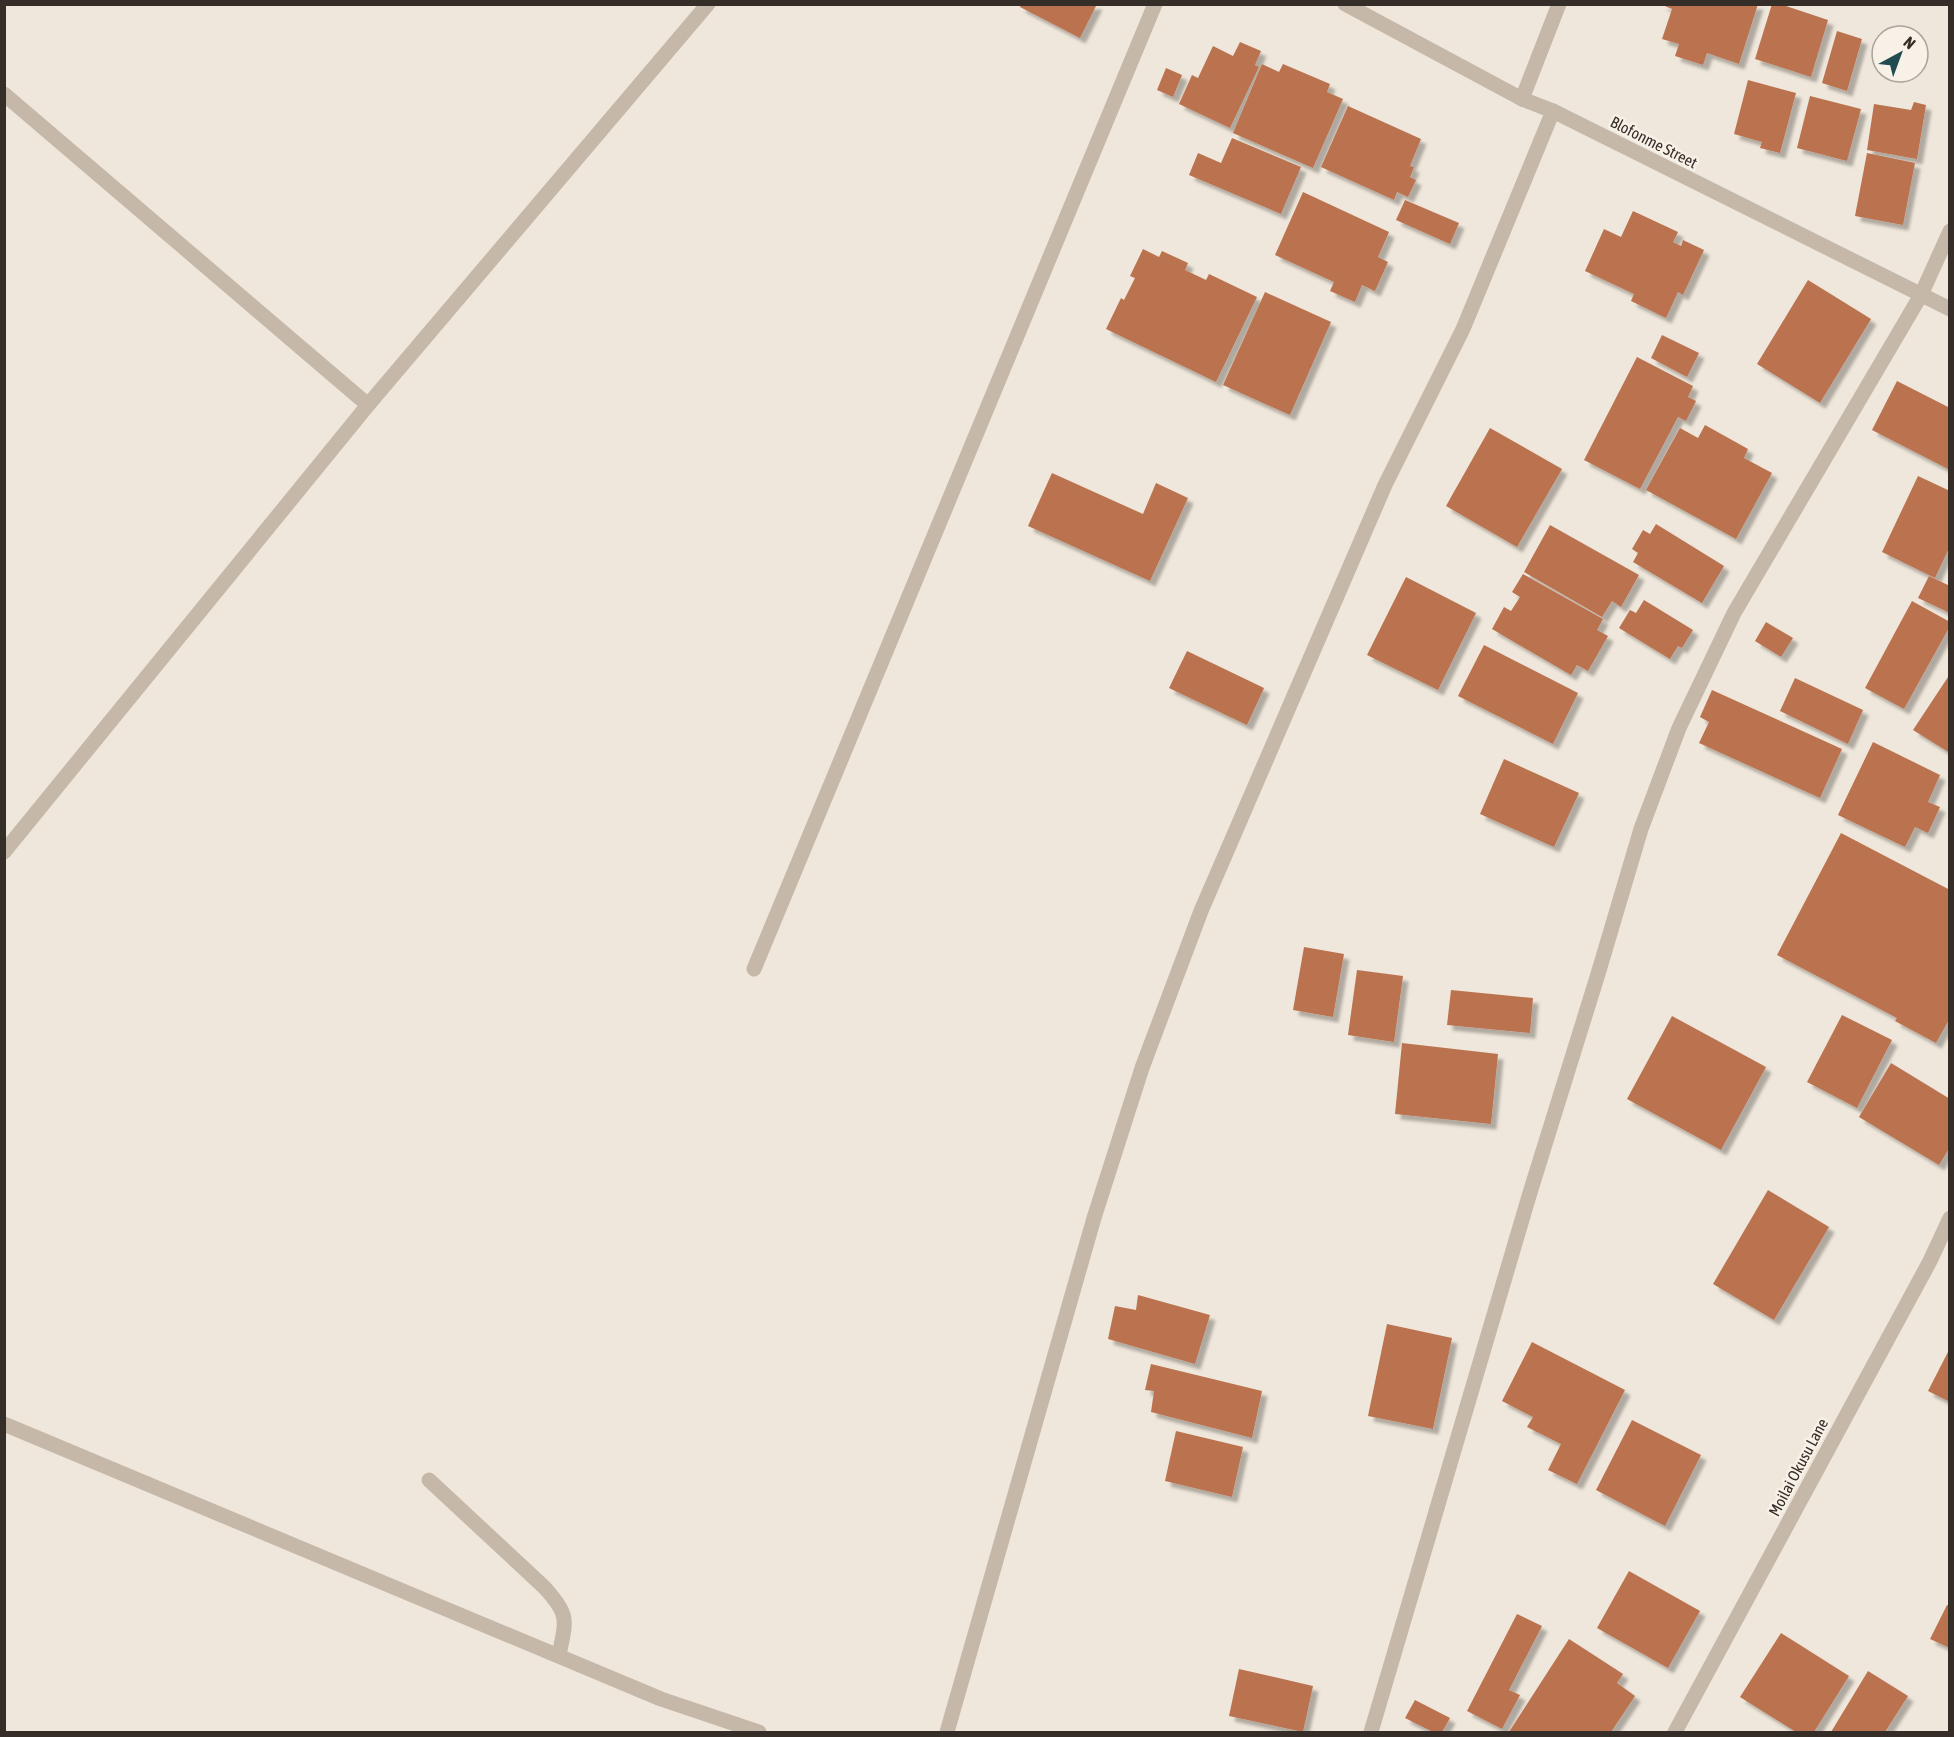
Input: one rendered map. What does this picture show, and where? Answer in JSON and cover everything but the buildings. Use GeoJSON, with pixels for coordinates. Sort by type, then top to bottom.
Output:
{"type":"FeatureCollection","features":[{"type":"Feature","properties":{"kind":"street"},"geometry":{"type":"LineString","coordinates":[[4,852],[368,405],[708,4]]}},
{"type":"Feature","properties":{"kind":"street"},"geometry":{"type":"LineString","coordinates":[[754,969],[1155,4]]}},
{"type":"Feature","properties":{"kind":"street","name":"Blofonme Street"},"geometry":{"type":"LineString","coordinates":[[1345,4],[1522,99],[1553,111],[1950,309]]}},
{"type":"Feature","properties":{"kind":"street"},"geometry":{"type":"LineString","coordinates":[[1522,99],[1559,4]]}},
{"type":"Feature","properties":{"kind":"street"},"geometry":{"type":"LineString","coordinates":[[4,94],[368,405]]}},
{"type":"Feature","properties":{"kind":"street"},"geometry":{"type":"LineString","coordinates":[[947,1732],[1094,1218],[1142,1068],[1201,911],[1385,485],[1463,329],[1553,111]]}},
{"type":"Feature","properties":{"kind":"street"},"geometry":{"type":"LineString","coordinates":[[1371,1732],[1529,1196],[1641,829],[1675,738],[1734,613],[1921,294],[1950,231]]}},
{"type":"Feature","properties":{"kind":"street","name":"Moilai Okusu Lane"},"geometry":{"type":"LineString","coordinates":[[1675,1732],[1930,1261],[1950,1218]]}},
{"type":"Feature","properties":{"kind":"street"},"geometry":{"type":"LineString","coordinates":[[4,1424],[661,1699],[759,1732]]}},
{"type":"Feature","properties":{"kind":"street"},"geometry":{"type":"LineString","coordinates":[[429,1480],[560,1604],[566,1621],[559,1655]]}}]}
